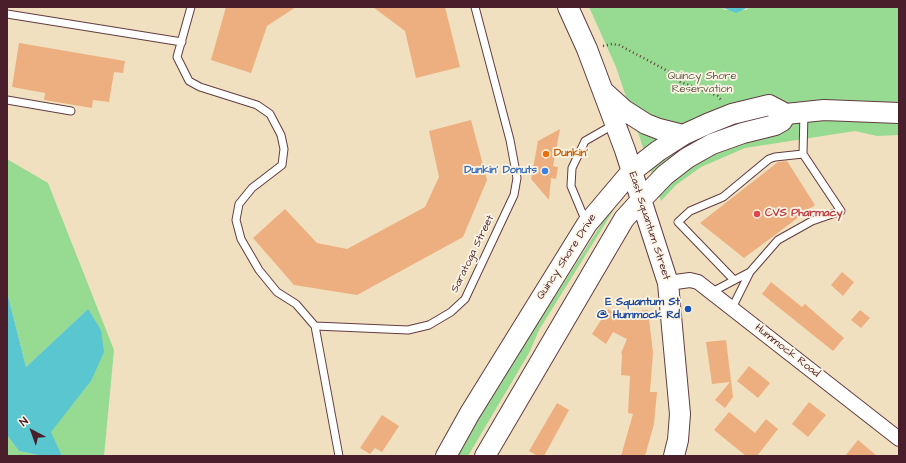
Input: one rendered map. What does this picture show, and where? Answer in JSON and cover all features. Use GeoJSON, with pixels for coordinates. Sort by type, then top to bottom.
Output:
{"type":"FeatureCollection","features":[{"type":"Feature","properties":{"kind":"main road","name":"East Squantum Street"},"geometry":{"type":"LineString","coordinates":[[568,7],[587,49],[615,124],[631,172],[642,199],[668,283],[680,414],[678,440],[674,456]]}},
{"type":"Feature","properties":{"kind":"main road"},"geometry":{"type":"LineString","coordinates":[[603,91],[624,110],[646,124],[683,135]]}},
{"type":"Feature","properties":{"kind":"main road","name":"Quincy Shore Drive"},"geometry":{"type":"LineString","coordinates":[[446,456],[470,413],[587,224],[631,172],[658,151],[683,135],[732,114],[768,105],[795,113]]}},
{"type":"Feature","properties":{"kind":"main road"},"geometry":{"type":"LineString","coordinates":[[485,456],[624,219],[665,175],[687,158],[712,144],[744,133],[775,125],[795,113],[824,110],[899,113]]}},
{"type":"Feature","properties":{"kind":"street","name":"Hummock Road"},"geometry":{"type":"LineString","coordinates":[[668,283],[690,280],[698,282],[899,439]]}},
{"type":"Feature","properties":{"kind":"lane"},"geometry":{"type":"LineString","coordinates":[[191,7],[177,57],[189,81],[200,87],[257,105],[270,114],[281,136],[284,149],[282,165],[252,188],[239,204],[236,220],[241,239],[259,270],[278,292],[296,304],[315,326],[339,456]]}},
{"type":"Feature","properties":{"kind":"lane","name":"Saratoga Street"},"geometry":{"type":"LineString","coordinates":[[315,326],[408,330],[429,325],[451,312],[465,299],[514,194],[517,178],[510,140],[475,7]]}},
{"type":"Feature","properties":{"kind":"lane"},"geometry":{"type":"LineString","coordinates":[[7,17],[182,42]]}},
{"type":"Feature","properties":{"kind":"lane"},"geometry":{"type":"LineString","coordinates":[[7,100],[71,111]]}},
{"type":"Feature","properties":{"kind":"lane"},"geometry":{"type":"LineString","coordinates":[[732,308],[750,272],[778,240],[812,221],[841,211],[803,154],[795,113]]}},
{"type":"Feature","properties":{"kind":"lane"},"geometry":{"type":"LineString","coordinates":[[587,224],[571,186],[572,168],[585,141],[615,124]]}},
{"type":"Feature","properties":{"kind":"lane"},"geometry":{"type":"LineString","coordinates":[[734,280],[678,222],[690,211],[723,197],[769,159],[803,154]]}},
{"type":"Feature","properties":{"kind":"lane"},"geometry":{"type":"LineString","coordinates":[[712,292],[750,272]]}},
{"type":"Feature","properties":{"kind":"path"},"geometry":{"type":"LineString","coordinates":[[587,49],[612,44],[619,45],[674,75],[678,81],[718,96],[732,114]]}},
{"type":"Feature","properties":{"kind":"green space","name":"Quincy Shore Reservation"},"geometry":{"type":"Polygon","coordinates":[[[589,7],[721,7],[725,10],[746,10],[749,7],[899,7],[899,135],[877,136],[855,131],[745,148],[701,167],[676,185],[661,201],[616,67],[589,7]]]}},
{"type":"Feature","properties":{"kind":"green space"},"geometry":{"type":"Polygon","coordinates":[[[7,159],[48,183],[114,350],[104,456],[62,456],[50,432],[91,381],[88,309],[26,367],[7,292],[7,159]]]}},
{"type":"Feature","properties":{"kind":"green space"},"geometry":{"type":"Polygon","coordinates":[[[611,209],[613,211],[539,330],[529,353],[468,456],[457,456],[499,384],[611,209]]]}},
{"type":"Feature","properties":{"kind":"green space"},"geometry":{"type":"Polygon","coordinates":[[[7,435],[19,451],[43,456],[7,456],[7,435]]]}},
{"type":"Feature","properties":{"kind":"water"},"geometry":{"type":"Polygon","coordinates":[[[721,7],[749,7],[736,13],[721,7]]]}},
{"type":"Feature","properties":{"kind":"water"},"geometry":{"type":"Polygon","coordinates":[[[7,292],[26,367],[88,309],[101,330],[104,352],[91,381],[51,432],[62,456],[43,456],[19,451],[7,435],[7,292]]]}},
{"type":"Feature","properties":{"kind":"building"},"geometry":{"type":"Polygon","coordinates":[[[226,7],[296,7],[267,26],[251,73],[211,60],[226,7]]]}},
{"type":"Feature","properties":{"kind":"building"},"geometry":{"type":"Polygon","coordinates":[[[373,7],[445,7],[460,67],[416,78],[405,31],[373,7]]]}},
{"type":"Feature","properties":{"kind":"building"},"geometry":{"type":"Polygon","coordinates":[[[19,43],[125,61],[123,73],[114,72],[109,102],[93,100],[92,108],[44,100],[45,93],[12,87],[19,43]]]}},
{"type":"Feature","properties":{"kind":"building"},"geometry":{"type":"Polygon","coordinates":[[[471,120],[487,180],[463,237],[357,295],[294,285],[253,238],[285,209],[317,243],[347,249],[425,207],[439,177],[429,131],[471,120]]]}},
{"type":"Feature","properties":{"kind":"building","name":"Dunkin'"},"geometry":{"type":"Polygon","coordinates":[[[560,129],[553,166],[558,167],[556,179],[551,178],[549,200],[531,179],[538,141],[560,129]]]}},
{"type":"Feature","properties":{"kind":"building","name":"CVS Pharmacy"},"geometry":{"type":"Polygon","coordinates":[[[787,161],[815,205],[744,258],[700,223],[778,162],[787,161]]]}},
{"type":"Feature","properties":{"kind":"building"},"geometry":{"type":"Polygon","coordinates":[[[842,272],[854,282],[843,296],[831,285],[842,272]]]}},
{"type":"Feature","properties":{"kind":"building"},"geometry":{"type":"Polygon","coordinates":[[[771,282],[802,307],[805,304],[844,338],[833,351],[762,294],[771,282]]]}},
{"type":"Feature","properties":{"kind":"building"},"geometry":{"type":"Polygon","coordinates":[[[608,309],[616,314],[648,310],[653,353],[650,392],[657,392],[654,424],[645,456],[621,456],[633,414],[628,413],[630,376],[621,375],[621,353],[627,339],[613,332],[606,344],[592,334],[608,309]]]}},
{"type":"Feature","properties":{"kind":"building"},"geometry":{"type":"Polygon","coordinates":[[[860,310],[870,318],[861,328],[851,320],[860,310]]]}},
{"type":"Feature","properties":{"kind":"building"},"geometry":{"type":"Polygon","coordinates":[[[726,340],[733,397],[725,408],[715,400],[730,382],[712,384],[706,342],[726,340]]]}},
{"type":"Feature","properties":{"kind":"building"},"geometry":{"type":"Polygon","coordinates":[[[749,366],[770,383],[758,398],[737,381],[749,366]]]}},
{"type":"Feature","properties":{"kind":"building"},"geometry":{"type":"Polygon","coordinates":[[[809,402],[826,415],[808,437],[792,424],[809,402]]]}},
{"type":"Feature","properties":{"kind":"building"},"geometry":{"type":"Polygon","coordinates":[[[557,403],[569,410],[544,456],[538,456],[529,451],[557,403]]]}},
{"type":"Feature","properties":{"kind":"building"},"geometry":{"type":"Polygon","coordinates":[[[729,412],[755,433],[766,419],[778,429],[757,456],[746,456],[714,430],[729,412]]]}},
{"type":"Feature","properties":{"kind":"building"},"geometry":{"type":"Polygon","coordinates":[[[382,415],[399,426],[382,452],[375,448],[370,454],[360,448],[382,415]]]}},
{"type":"Feature","properties":{"kind":"building"},"geometry":{"type":"Polygon","coordinates":[[[858,440],[877,456],[845,456],[858,440]]]}},
{"type":"Feature","properties":{"kind":"place","name":"Dunkin'"},"geometry":{"type":"Point","coordinates":[546,154]}},
{"type":"Feature","properties":{"kind":"place","name":"Dunkin' Donuts"},"geometry":{"type":"Point","coordinates":[545,171]}},
{"type":"Feature","properties":{"kind":"place","name":"CVS Pharmacy"},"geometry":{"type":"Point","coordinates":[757,214]}},
{"type":"Feature","properties":{"kind":"place","name":"E Squantum St @ Hummock Rd"},"geometry":{"type":"Point","coordinates":[688,309]}}]}
